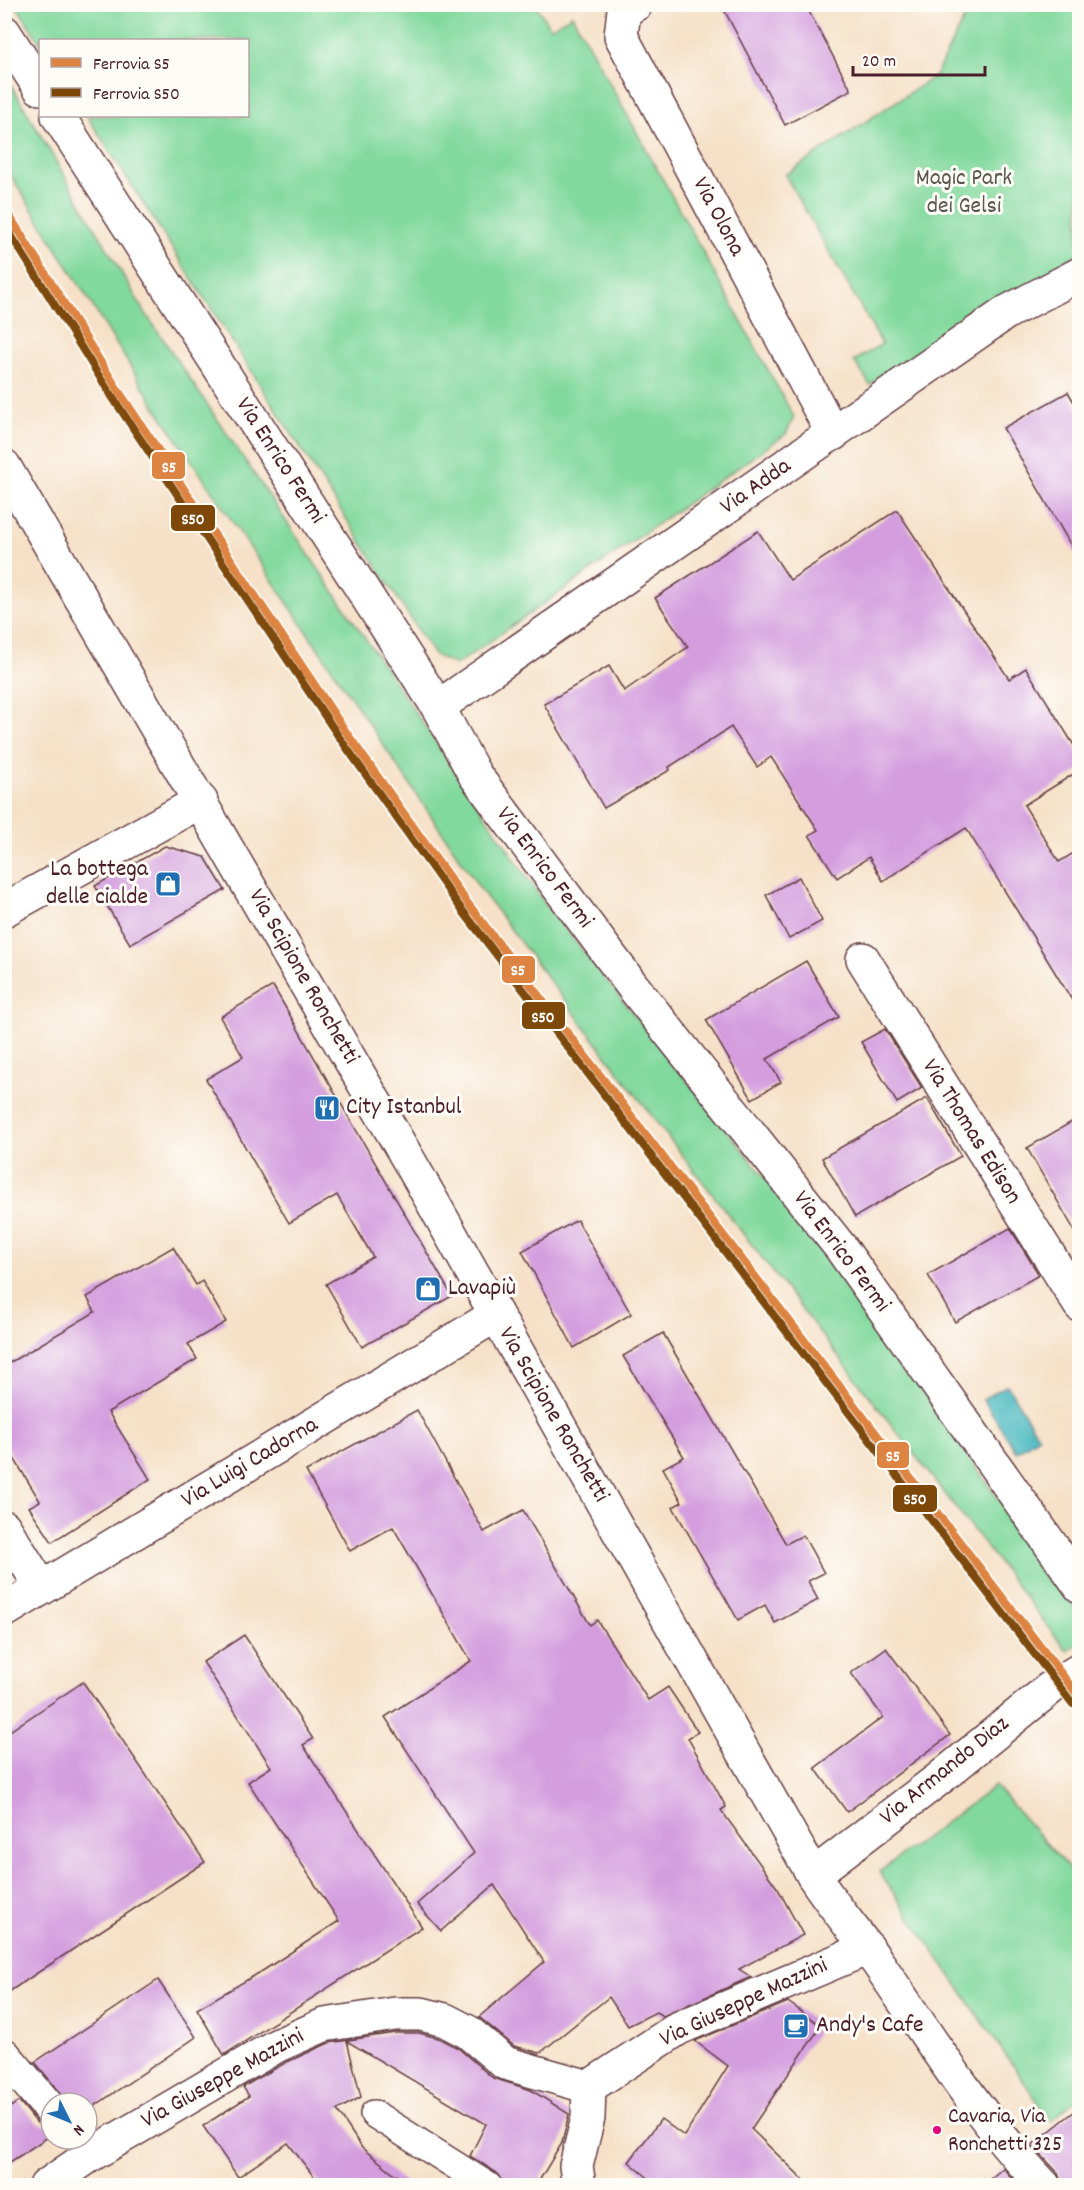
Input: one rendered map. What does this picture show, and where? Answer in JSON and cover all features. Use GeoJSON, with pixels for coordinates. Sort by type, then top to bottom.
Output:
{"type":"FeatureCollection","features":[{"type":"Feature","properties":{"kind":"street","name":"Via Olona"},"geometry":{"type":"LineString","coordinates":[[636,4],[624,10],[621,36],[833,434]]}},
{"type":"Feature","properties":{"kind":"street"},"geometry":{"type":"LineString","coordinates":[[4,32],[39,86]]}},
{"type":"Feature","properties":{"kind":"street","name":"Via Enrico Fermi"},"geometry":{"type":"LineString","coordinates":[[59,117],[438,707],[475,776],[634,988],[841,1248],[1080,1586]]}},
{"type":"Feature","properties":{"kind":"street","name":"Via Adda"},"geometry":{"type":"LineString","coordinates":[[438,707],[1007,312],[1080,274]]}},
{"type":"Feature","properties":{"kind":"street","name":"Via Scipione Ronchetti"},"geometry":{"type":"LineString","coordinates":[[4,466],[201,801],[496,1315],[813,1875],[868,1948],[984,2117],[1044,2186]]}},
{"type":"Feature","properties":{"kind":"street"},"geometry":{"type":"LineString","coordinates":[[4,910],[201,801]]}},
{"type":"Feature","properties":{"kind":"street","name":"Via Thomas Edison"},"geometry":{"type":"LineString","coordinates":[[863,959],[1080,1305]]}},
{"type":"Feature","properties":{"kind":"street","name":"Via Luigi Cadorna"},"geometry":{"type":"LineString","coordinates":[[4,1611],[496,1315]]}},
{"type":"Feature","properties":{"kind":"street"},"geometry":{"type":"LineString","coordinates":[[4,1527],[42,1588]]}},
{"type":"Feature","properties":{"kind":"street","name":"Via Armando Diaz"},"geometry":{"type":"LineString","coordinates":[[813,1875],[940,1778],[1053,1686],[1080,1670]]}},
{"type":"Feature","properties":{"kind":"street","name":"Via Giuseppe Mazzini"},"geometry":{"type":"LineString","coordinates":[[99,2138],[299,2034],[324,2025],[395,2014],[421,2014],[445,2020],[468,2032],[505,2063],[589,2087],[679,2028],[868,1948]]}},
{"type":"Feature","properties":{"kind":"street"},"geometry":{"type":"LineString","coordinates":[[4,2055],[39,2096]]}},
{"type":"Feature","properties":{"kind":"street"},"geometry":{"type":"LineString","coordinates":[[579,2186],[576,2166],[588,2118],[589,2087]]}},
{"type":"Feature","properties":{"kind":"street","name":"Via Giuseppe Mazzini"},"geometry":{"type":"LineString","coordinates":[[46,2186],[78,2151]]}},
{"type":"Feature","properties":{"kind":"lane"},"geometry":{"type":"LineString","coordinates":[[374,2114],[488,2186]]}},
{"type":"Feature","properties":{"kind":"green space"},"geometry":{"type":"Polygon","coordinates":[[[16,5],[536,5],[550,28],[572,15],[794,417],[786,434],[456,665],[434,655],[88,117],[249,117],[249,39],[39,39],[39,41],[16,5]]]}},
{"type":"Feature","properties":{"kind":"green space","name":"Magic Park dei Gelsi"},"geometry":{"type":"Polygon","coordinates":[[[971,5],[1079,5],[1079,253],[870,385],[854,361],[882,344],[785,175],[935,76],[971,5]]]}},
{"type":"Feature","properties":{"kind":"green space"},"geometry":{"type":"Polygon","coordinates":[[[4,73],[144,311],[545,904],[817,1242],[1079,1613],[1079,1642],[1067,1651],[658,1124],[481,890],[162,417],[5,166],[4,73]]]}},
{"type":"Feature","properties":{"kind":"green space"},"geometry":{"type":"Polygon","coordinates":[[[995,1786],[1079,1880],[1079,2097],[1051,2121],[879,1872],[995,1786]]]}},
{"type":"Feature","properties":{"kind":"water"},"geometry":{"type":"Polygon","coordinates":[[[1007,1385],[1039,1437],[1016,1452],[983,1399],[1007,1385]]]}},
{"type":"Feature","properties":{"kind":"building"},"geometry":{"type":"Polygon","coordinates":[[[721,4],[805,4],[851,90],[785,125],[721,4]]]}},
{"type":"Feature","properties":{"kind":"building"},"geometry":{"type":"Polygon","coordinates":[[[1068,392],[1080,412],[1080,561],[1003,428],[1068,392]]]}},
{"type":"Feature","properties":{"kind":"building"},"geometry":{"type":"Polygon","coordinates":[[[897,510],[1009,679],[1026,668],[1080,755],[1080,770],[1024,805],[1059,862],[1080,849],[1080,1013],[966,828],[883,881],[869,857],[837,878],[809,835],[818,830],[771,757],[757,767],[731,727],[669,767],[670,770],[604,808],[544,704],[609,666],[624,691],[688,647],[655,598],[758,531],[790,580],[897,510]]]}},
{"type":"Feature","properties":{"kind":"building"},"geometry":{"type":"Polygon","coordinates":[[[165,846],[205,857],[225,890],[130,944],[95,886],[165,846]]]}},
{"type":"Feature","properties":{"kind":"building"},"geometry":{"type":"Polygon","coordinates":[[[799,877],[822,921],[789,939],[766,895],[799,877]]]}},
{"type":"Feature","properties":{"kind":"building"},"geometry":{"type":"Polygon","coordinates":[[[806,961],[839,1017],[767,1059],[781,1082],[752,1099],[706,1020],[806,961]]]}},
{"type":"Feature","properties":{"kind":"building"},"geometry":{"type":"Polygon","coordinates":[[[273,986],[452,1296],[362,1347],[326,1284],[373,1257],[337,1195],[289,1223],[206,1079],[243,1057],[220,1017],[273,986]]]}},
{"type":"Feature","properties":{"kind":"building"},"geometry":{"type":"Polygon","coordinates":[[[885,1029],[922,1088],[897,1103],[861,1042],[885,1029]]]}},
{"type":"Feature","properties":{"kind":"building"},"geometry":{"type":"Polygon","coordinates":[[[927,1098],[961,1156],[855,1217],[822,1158],[927,1098]]]}},
{"type":"Feature","properties":{"kind":"building"},"geometry":{"type":"Polygon","coordinates":[[[1080,1117],[1080,1240],[1027,1148],[1080,1117]]]}},
{"type":"Feature","properties":{"kind":"building"},"geometry":{"type":"Polygon","coordinates":[[[577,1220],[631,1314],[574,1348],[522,1251],[577,1220]]]}},
{"type":"Feature","properties":{"kind":"building"},"geometry":{"type":"Polygon","coordinates":[[[1010,1228],[1039,1275],[955,1322],[928,1275],[1010,1228]]]}},
{"type":"Feature","properties":{"kind":"building"},"geometry":{"type":"Polygon","coordinates":[[[173,1247],[196,1285],[202,1281],[226,1322],[188,1344],[197,1359],[108,1412],[150,1479],[52,1542],[29,1507],[40,1501],[4,1442],[4,1366],[95,1312],[87,1297],[173,1247]]]}},
{"type":"Feature","properties":{"kind":"building"},"geometry":{"type":"Polygon","coordinates":[[[663,1333],[786,1544],[803,1535],[824,1573],[808,1581],[818,1600],[775,1623],[765,1605],[738,1620],[673,1507],[682,1502],[663,1468],[684,1457],[623,1356],[663,1333]]]}},
{"type":"Feature","properties":{"kind":"building"},"geometry":{"type":"Polygon","coordinates":[[[417,1410],[484,1532],[523,1510],[590,1625],[597,1620],[648,1700],[668,1687],[698,1732],[688,1738],[726,1807],[721,1810],[778,1889],[803,1935],[739,1969],[751,1977],[663,2016],[656,2012],[628,2026],[609,1997],[540,2053],[514,2046],[479,2017],[544,1962],[494,1885],[441,1931],[417,1904],[474,1853],[385,1717],[471,1661],[393,1527],[350,1551],[306,1471],[417,1410]]]}},
{"type":"Feature","properties":{"kind":"building"},"geometry":{"type":"Polygon","coordinates":[[[244,1635],[313,1739],[303,1745],[422,1927],[224,2055],[197,2009],[264,1970],[339,1921],[248,1782],[271,1767],[203,1662],[244,1635]]]}},
{"type":"Feature","properties":{"kind":"building"},"geometry":{"type":"Polygon","coordinates":[[[886,1648],[950,1735],[847,1812],[815,1768],[883,1717],[851,1673],[886,1648]]]}},
{"type":"Feature","properties":{"kind":"building"},"geometry":{"type":"Polygon","coordinates":[[[83,1682],[205,1862],[4,1995],[4,1735],[83,1682]]]}},
{"type":"Feature","properties":{"kind":"building"},"geometry":{"type":"Polygon","coordinates":[[[158,1980],[196,2037],[99,2103],[99,2091],[58,2091],[35,2062],[158,1980]]]}},
{"type":"Feature","properties":{"kind":"building"},"geometry":{"type":"Polygon","coordinates":[[[788,2002],[821,2026],[751,2129],[810,2186],[658,2186],[629,2162],[661,2119],[684,2136],[728,2066],[695,2041],[788,2002]]]}},
{"type":"Feature","properties":{"kind":"building"},"geometry":{"type":"Polygon","coordinates":[[[395,2033],[419,2033],[438,2038],[458,2048],[493,2078],[531,2090],[569,2114],[562,2143],[536,2186],[504,2186],[497,2173],[470,2156],[486,2124],[347,2041],[361,2097],[337,2110],[362,2148],[410,2186],[321,2186],[288,2143],[238,2177],[203,2126],[249,2096],[243,2087],[285,2063],[329,2043],[395,2033]]]}},
{"type":"Feature","properties":{"kind":"building"},"geometry":{"type":"Polygon","coordinates":[[[19,2101],[39,2124],[39,2143],[4,2166],[4,2112],[19,2101]]]}},
{"type":"Feature","properties":{"kind":"building"},"geometry":{"type":"Polygon","coordinates":[[[1080,2107],[1080,2186],[1062,2186],[1058,2173],[1032,2145],[1080,2107]]]}},
{"type":"Feature","properties":{"kind":"building"},"geometry":{"type":"Polygon","coordinates":[[[1003,2168],[1018,2186],[982,2186],[1003,2168]]]}},
{"type":"Feature","properties":{"kind":"rail line","name":"S5"},"geometry":{"type":"LineString","coordinates":[[4,207],[118,390],[346,732],[469,905],[1080,1698]]}},
{"type":"Feature","properties":{"kind":"rail line","name":"S50"},"geometry":{"type":"LineString","coordinates":[[4,224],[111,395],[339,737],[462,910],[1073,1704]]}},
{"type":"Feature","properties":{"kind":"place","name":"La bottega delle cialde"},"geometry":{"type":"Point","coordinates":[168,884]}},
{"type":"Feature","properties":{"kind":"place","name":"City Istanbul"},"geometry":{"type":"Point","coordinates":[327,1108]}},
{"type":"Feature","properties":{"kind":"place","name":"Lavapiù"},"geometry":{"type":"Point","coordinates":[428,1289]}},
{"type":"Feature","properties":{"kind":"place","name":"Andy's Cafe"},"geometry":{"type":"Point","coordinates":[796,2026]}},
{"type":"Feature","properties":{"kind":"place","name":"Cavaria, Via Ronchetti 325"},"geometry":{"type":"Point","coordinates":[937,2130]}}]}
